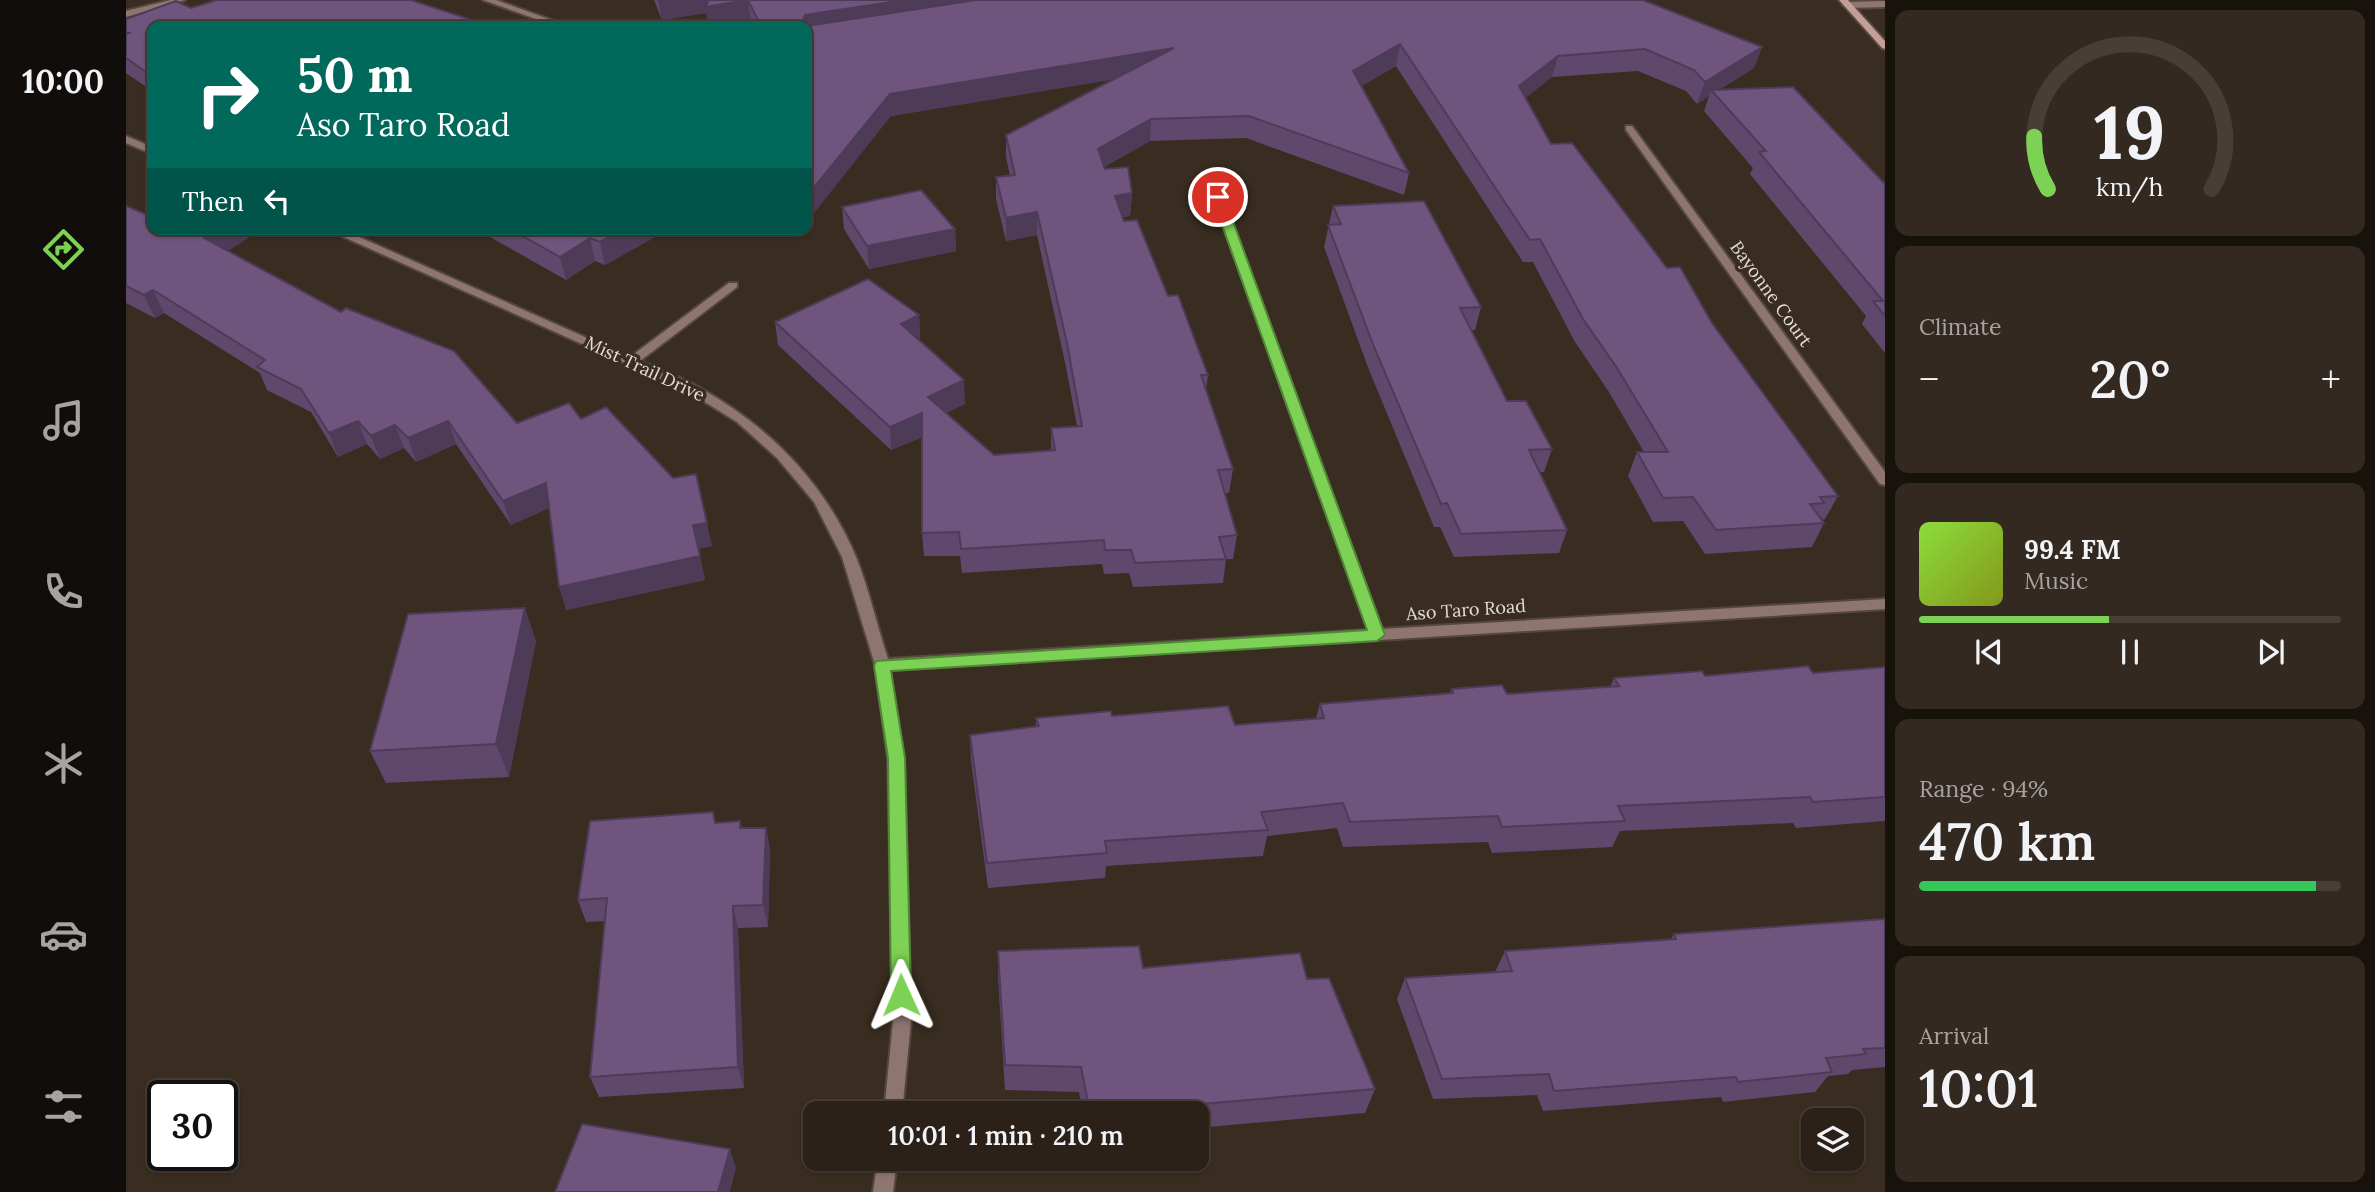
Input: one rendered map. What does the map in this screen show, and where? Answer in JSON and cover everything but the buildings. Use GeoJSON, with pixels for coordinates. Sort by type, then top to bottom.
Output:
{"type":"FeatureCollection","features":[{"type":"Feature","properties":{"kind":"street"},"geometry":{"type":"LineString","coordinates":[[126,14],[181,0]]}},
{"type":"Feature","properties":{"kind":"street"},"geometry":{"type":"LineString","coordinates":[[487,0],[549,21]]}},
{"type":"Feature","properties":{"kind":"street"},"geometry":{"type":"LineString","coordinates":[[1845,2],[1885,4]]}},
{"type":"Feature","properties":{"kind":"street"},"geometry":{"type":"LineString","coordinates":[[1845,2],[1885,46]]}},
{"type":"Feature","properties":{"kind":"street","name":"Bayonne Court"},"geometry":{"type":"LineString","coordinates":[[1629,128],[1885,481]]}},
{"type":"Feature","properties":{"kind":"street"},"geometry":{"type":"LineString","coordinates":[[126,139],[147,149]]}},
{"type":"Feature","properties":{"kind":"street"},"geometry":{"type":"LineString","coordinates":[[1218,197],[1377,635]]}},
{"type":"Feature","properties":{"kind":"street","name":"Mist Trail Drive"},"geometry":{"type":"LineString","coordinates":[[345,235],[693,389],[741,419],[782,455],[818,500],[849,557],[882,666],[896,758],[902,1021],[893,1101]]}},
{"type":"Feature","properties":{"kind":"street"},"geometry":{"type":"LineString","coordinates":[[632,361],[733,285]]}},
{"type":"Feature","properties":{"kind":"street","name":"Aso Taro Road"},"geometry":{"type":"LineString","coordinates":[[882,666],[1885,604]]}},
{"type":"Feature","properties":{"kind":"street"},"geometry":{"type":"LineString","coordinates":[[883,1192],[886,1171]]}},
{"type":"Feature","properties":{"kind":"route"},"geometry":{"type":"LineString","coordinates":[[901,995],[896,758],[882,666],[1377,635],[1218,197]]}}]}
